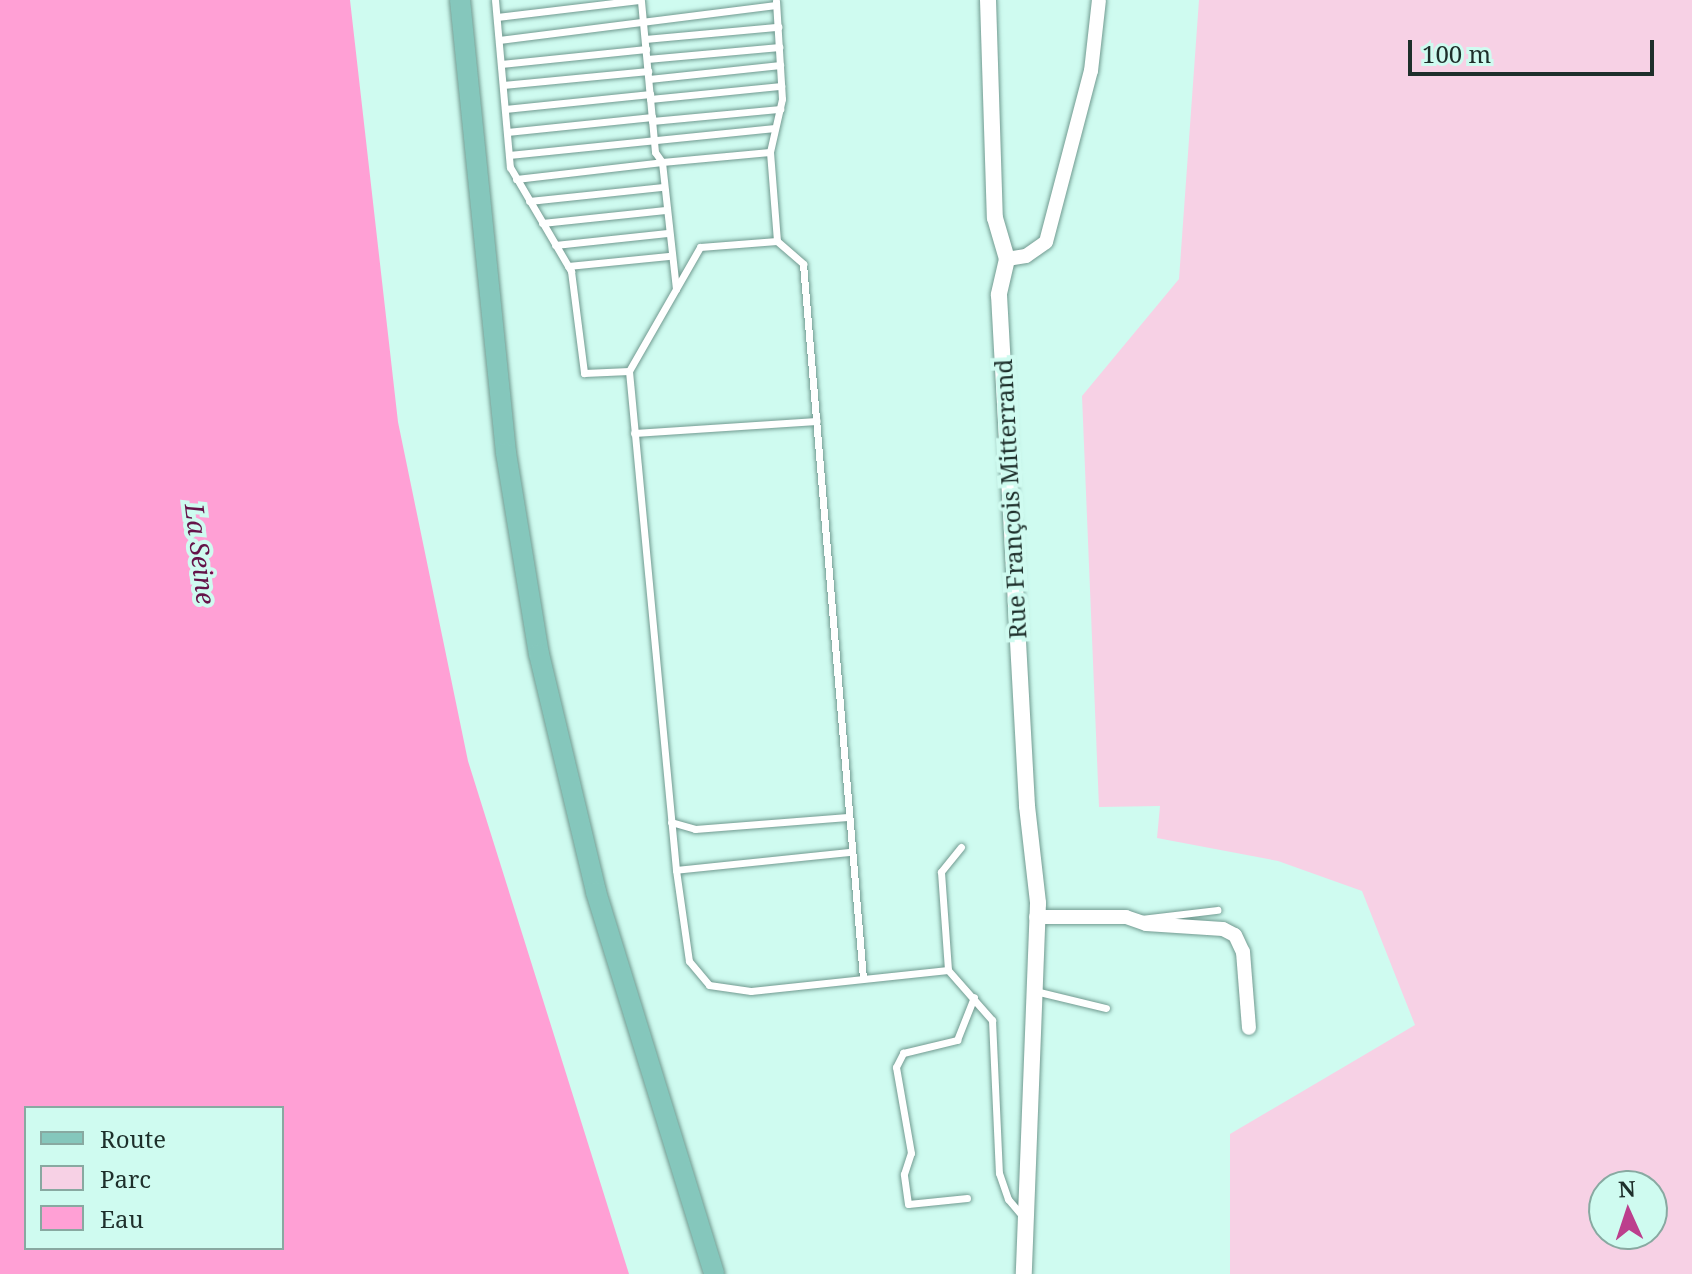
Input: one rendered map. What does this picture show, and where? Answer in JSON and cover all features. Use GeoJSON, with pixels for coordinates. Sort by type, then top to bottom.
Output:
{"type":"FeatureCollection","features":[{"type":"Feature","properties":{"kind":"main road"},"geometry":{"type":"LineString","coordinates":[[460,0],[506,453],[539,654],[596,892],[714,1274]]}},
{"type":"Feature","properties":{"kind":"street","name":"Rue François Mitterrand"},"geometry":{"type":"LineString","coordinates":[[988,0],[988,84],[995,218],[1007,259],[999,295],[1036,917],[1024,1274]]}},
{"type":"Feature","properties":{"kind":"street"},"geometry":{"type":"LineString","coordinates":[[1007,259],[1026,256],[1046,242],[1081,108],[1099,0]]}},
{"type":"Feature","properties":{"kind":"street"},"geometry":{"type":"LineString","coordinates":[[1036,917],[1135,920],[1223,929],[1235,935],[1243,952],[1249,1028]]}},
{"type":"Feature","properties":{"kind":"lane"},"geometry":{"type":"LineString","coordinates":[[495,0],[509,155],[516,179],[568,266],[584,373],[629,371]]}},
{"type":"Feature","properties":{"kind":"lane"},"geometry":{"type":"LineString","coordinates":[[497,17],[640,0],[654,141],[662,162],[669,256],[676,289]]}},
{"type":"Feature","properties":{"kind":"lane"},"geometry":{"type":"LineString","coordinates":[[499,40],[776,2],[781,86],[780,109],[770,152],[777,241],[803,264],[849,852],[863,978]]}},
{"type":"Feature","properties":{"kind":"lane"},"geometry":{"type":"LineString","coordinates":[[645,39],[778,27]]}},
{"type":"Feature","properties":{"kind":"lane"},"geometry":{"type":"LineString","coordinates":[[647,59],[779,47]]}},
{"type":"Feature","properties":{"kind":"lane"},"geometry":{"type":"LineString","coordinates":[[501,64],[646,49]]}},
{"type":"Feature","properties":{"kind":"lane"},"geometry":{"type":"LineString","coordinates":[[503,85],[780,65]]}},
{"type":"Feature","properties":{"kind":"lane"},"geometry":{"type":"LineString","coordinates":[[505,109],[781,86]]}},
{"type":"Feature","properties":{"kind":"lane"},"geometry":{"type":"LineString","coordinates":[[507,132],[780,109]]}},
{"type":"Feature","properties":{"kind":"lane"},"geometry":{"type":"LineString","coordinates":[[509,155],[775,128]]}},
{"type":"Feature","properties":{"kind":"lane"},"geometry":{"type":"LineString","coordinates":[[516,179],[770,152]]}},
{"type":"Feature","properties":{"kind":"lane"},"geometry":{"type":"LineString","coordinates":[[529,201],[663,187]]}},
{"type":"Feature","properties":{"kind":"lane"},"geometry":{"type":"LineString","coordinates":[[542,223],[665,210]]}},
{"type":"Feature","properties":{"kind":"lane"},"geometry":{"type":"LineString","coordinates":[[555,245],[667,233]]}},
{"type":"Feature","properties":{"kind":"lane"},"geometry":{"type":"LineString","coordinates":[[777,241],[700,247],[629,371],[671,822],[689,961],[709,985],[751,991],[948,970]]}},
{"type":"Feature","properties":{"kind":"lane"},"geometry":{"type":"LineString","coordinates":[[568,266],[669,256]]}},
{"type":"Feature","properties":{"kind":"lane"},"geometry":{"type":"LineString","coordinates":[[634,433],[817,421]]}},
{"type":"Feature","properties":{"kind":"lane"},"geometry":{"type":"LineString","coordinates":[[671,822],[695,829],[848,817]]}},
{"type":"Feature","properties":{"kind":"lane"},"geometry":{"type":"LineString","coordinates":[[961,847],[941,872],[948,970],[954,983],[974,997],[992,1020],[999,1173],[1008,1199],[1027,1222]]}},
{"type":"Feature","properties":{"kind":"lane"},"geometry":{"type":"LineString","coordinates":[[676,870],[849,852]]}},
{"type":"Feature","properties":{"kind":"lane"},"geometry":{"type":"LineString","coordinates":[[1135,920],[1174,911],[1217,910]]}},
{"type":"Feature","properties":{"kind":"lane"},"geometry":{"type":"LineString","coordinates":[[1033,991],[1052,991],[1106,1008]]}},
{"type":"Feature","properties":{"kind":"lane"},"geometry":{"type":"LineString","coordinates":[[967,1198],[908,1204],[904,1174],[911,1153],[896,1067],[903,1053],[943,1047],[957,1040],[974,997]]}},
{"type":"Feature","properties":{"kind":"green space"},"geometry":{"type":"Polygon","coordinates":[[[1199,0],[1692,0],[1692,1274],[1230,1274],[1230,1134],[1415,1025],[1362,891],[1278,861],[1157,838],[1160,806],[1099,807],[1082,396],[1179,279],[1199,0]]]}},
{"type":"Feature","properties":{"kind":"water","name":"La Seine"},"geometry":{"type":"Polygon","coordinates":[[[0,0],[350,0],[398,422],[468,761],[629,1274],[0,1274],[0,0]]]}}]}
